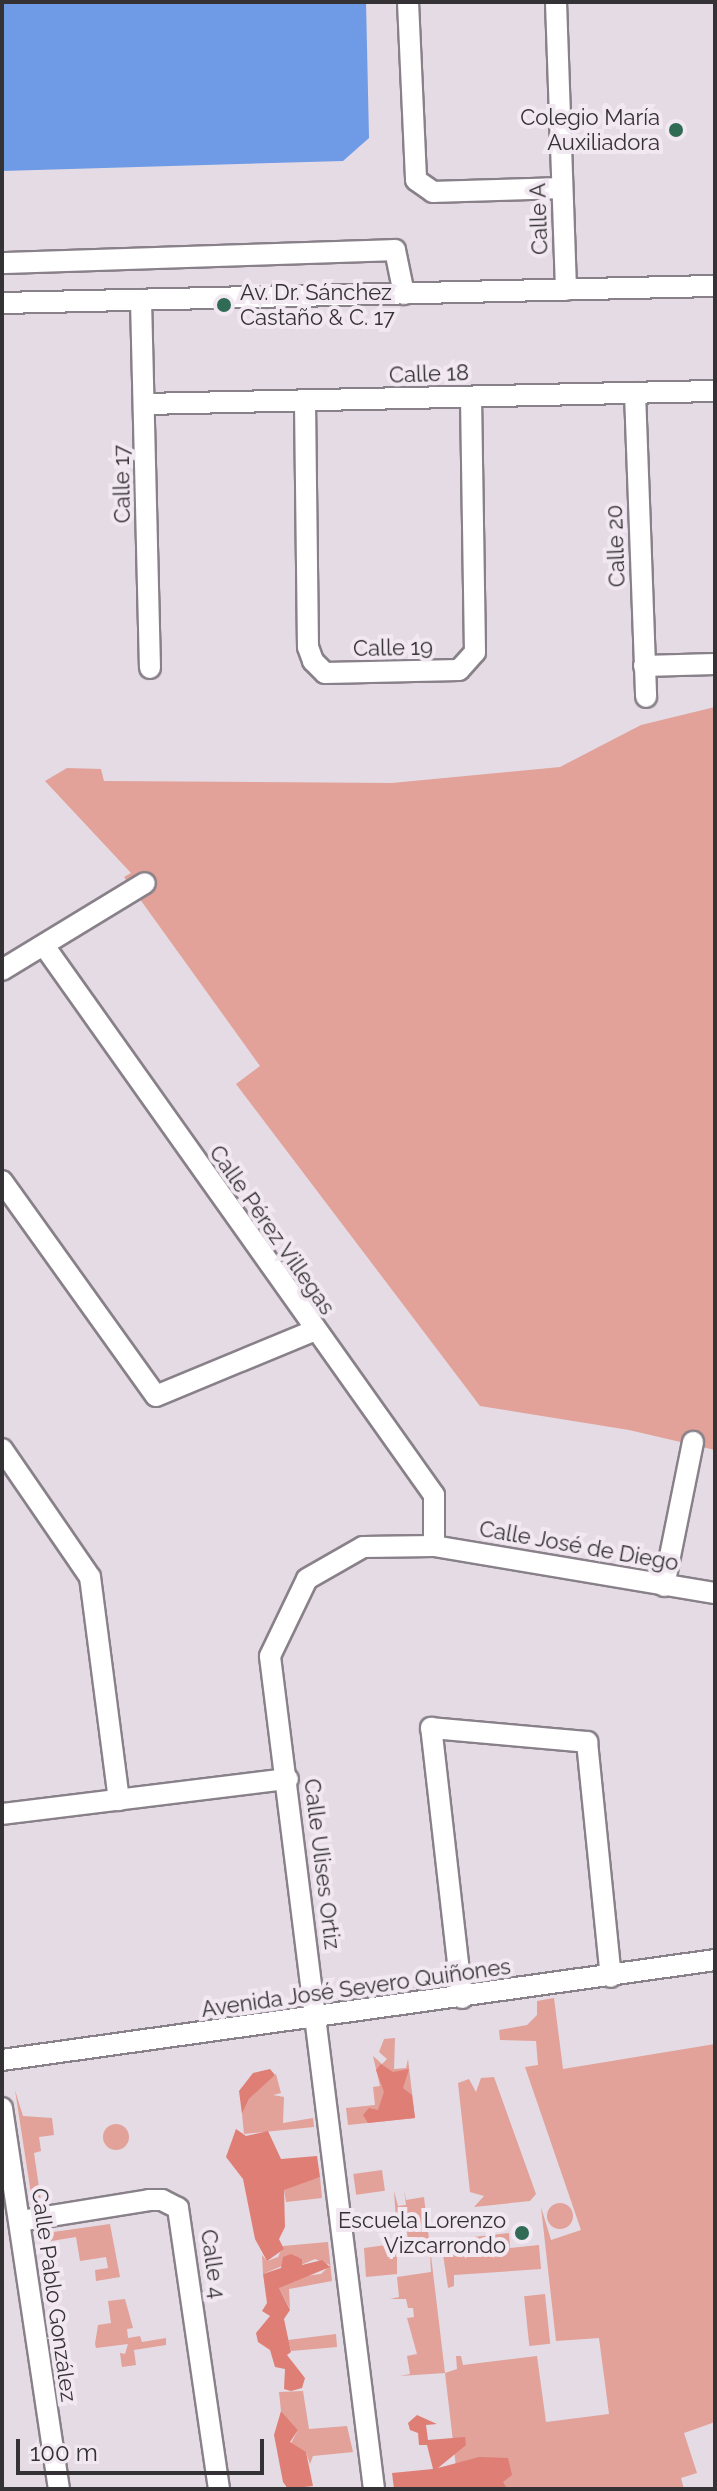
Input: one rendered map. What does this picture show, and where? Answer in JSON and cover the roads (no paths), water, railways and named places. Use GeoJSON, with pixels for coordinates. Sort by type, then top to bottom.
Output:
{"type":"FeatureCollection","features":[{"type":"Feature","properties":{"kind":"street"},"geometry":{"type":"LineString","coordinates":[[408,2],[416,180],[433,192],[562,188]]}},
{"type":"Feature","properties":{"kind":"street","name":"Calle A"},"geometry":{"type":"LineString","coordinates":[[556,2],[566,290]]}},
{"type":"Feature","properties":{"kind":"street"},"geometry":{"type":"LineString","coordinates":[[2,263],[395,250],[404,294]]}},
{"type":"Feature","properties":{"kind":"street"},"geometry":{"type":"LineString","coordinates":[[2,303],[715,286]]}},
{"type":"Feature","properties":{"kind":"street","name":"Calle 17"},"geometry":{"type":"LineString","coordinates":[[141,300],[150,668]]}},
{"type":"Feature","properties":{"kind":"street","name":"Calle 18"},"geometry":{"type":"LineString","coordinates":[[145,404],[715,391]]}},
{"type":"Feature","properties":{"kind":"street","name":"Calle 20"},"geometry":{"type":"LineString","coordinates":[[635,393],[646,697]]}},
{"type":"Feature","properties":{"kind":"street","name":"Calle 19"},"geometry":{"type":"LineString","coordinates":[[305,402],[308,647],[313,661],[325,673],[459,670],[475,652],[471,397]]}},
{"type":"Feature","properties":{"kind":"street"},"geometry":{"type":"LineString","coordinates":[[644,666],[715,664]]}},
{"type":"Feature","properties":{"kind":"street"},"geometry":{"type":"LineString","coordinates":[[2,970],[45,947],[145,883]]}},
{"type":"Feature","properties":{"kind":"street","name":"Calle Pérez Villegas"},"geometry":{"type":"LineString","coordinates":[[45,947],[313,1331],[434,1495],[434,1546]]}},
{"type":"Feature","properties":{"kind":"street"},"geometry":{"type":"LineString","coordinates":[[2,1181],[156,1396],[313,1331]]}},
{"type":"Feature","properties":{"kind":"street"},"geometry":{"type":"LineString","coordinates":[[664,1586],[693,1442]]}},
{"type":"Feature","properties":{"kind":"street"},"geometry":{"type":"LineString","coordinates":[[2,1449],[90,1577],[119,1800]]}},
{"type":"Feature","properties":{"kind":"street","name":"Calle José de Diego"},"geometry":{"type":"LineString","coordinates":[[434,1546],[715,1593]]}},
{"type":"Feature","properties":{"kind":"street","name":"Calle Ulises Ortiz"},"geometry":{"type":"LineString","coordinates":[[374,2489],[318,2018],[270,1656],[307,1579],[363,1547],[434,1546]]}},
{"type":"Feature","properties":{"kind":"street"},"geometry":{"type":"LineString","coordinates":[[462,1998],[431,1728],[587,1742],[611,1977]]}},
{"type":"Feature","properties":{"kind":"street"},"geometry":{"type":"LineString","coordinates":[[2,1814],[288,1779]]}},
{"type":"Feature","properties":{"kind":"street","name":"Avenida José Severo Quiñones"},"geometry":{"type":"LineString","coordinates":[[2,2060],[462,1998],[715,1960]]}},
{"type":"Feature","properties":{"kind":"street","name":"Calle Pablo González"},"geometry":{"type":"LineString","coordinates":[[2,2108],[59,2489]]}},
{"type":"Feature","properties":{"kind":"street","name":"Calle 4"},"geometry":{"type":"LineString","coordinates":[[20,2221],[149,2200],[162,2200],[178,2208],[219,2489]]}},
{"type":"Feature","properties":{"kind":"water"},"geometry":{"type":"Polygon","coordinates":[[[2,2],[366,2],[369,138],[343,161],[2,171],[2,2]]]}},
{"type":"Feature","properties":{"kind":"place","name":"Colegio María Auxiliadora"},"geometry":{"type":"Point","coordinates":[676,130]}},
{"type":"Feature","properties":{"kind":"place","name":"Av. Dr. Sánchez Castaño & C. 17"},"geometry":{"type":"Point","coordinates":[224,305]}},
{"type":"Feature","properties":{"kind":"place","name":"Escuela Lorenzo Vizcarrondo"},"geometry":{"type":"Point","coordinates":[522,2233]}}]}
